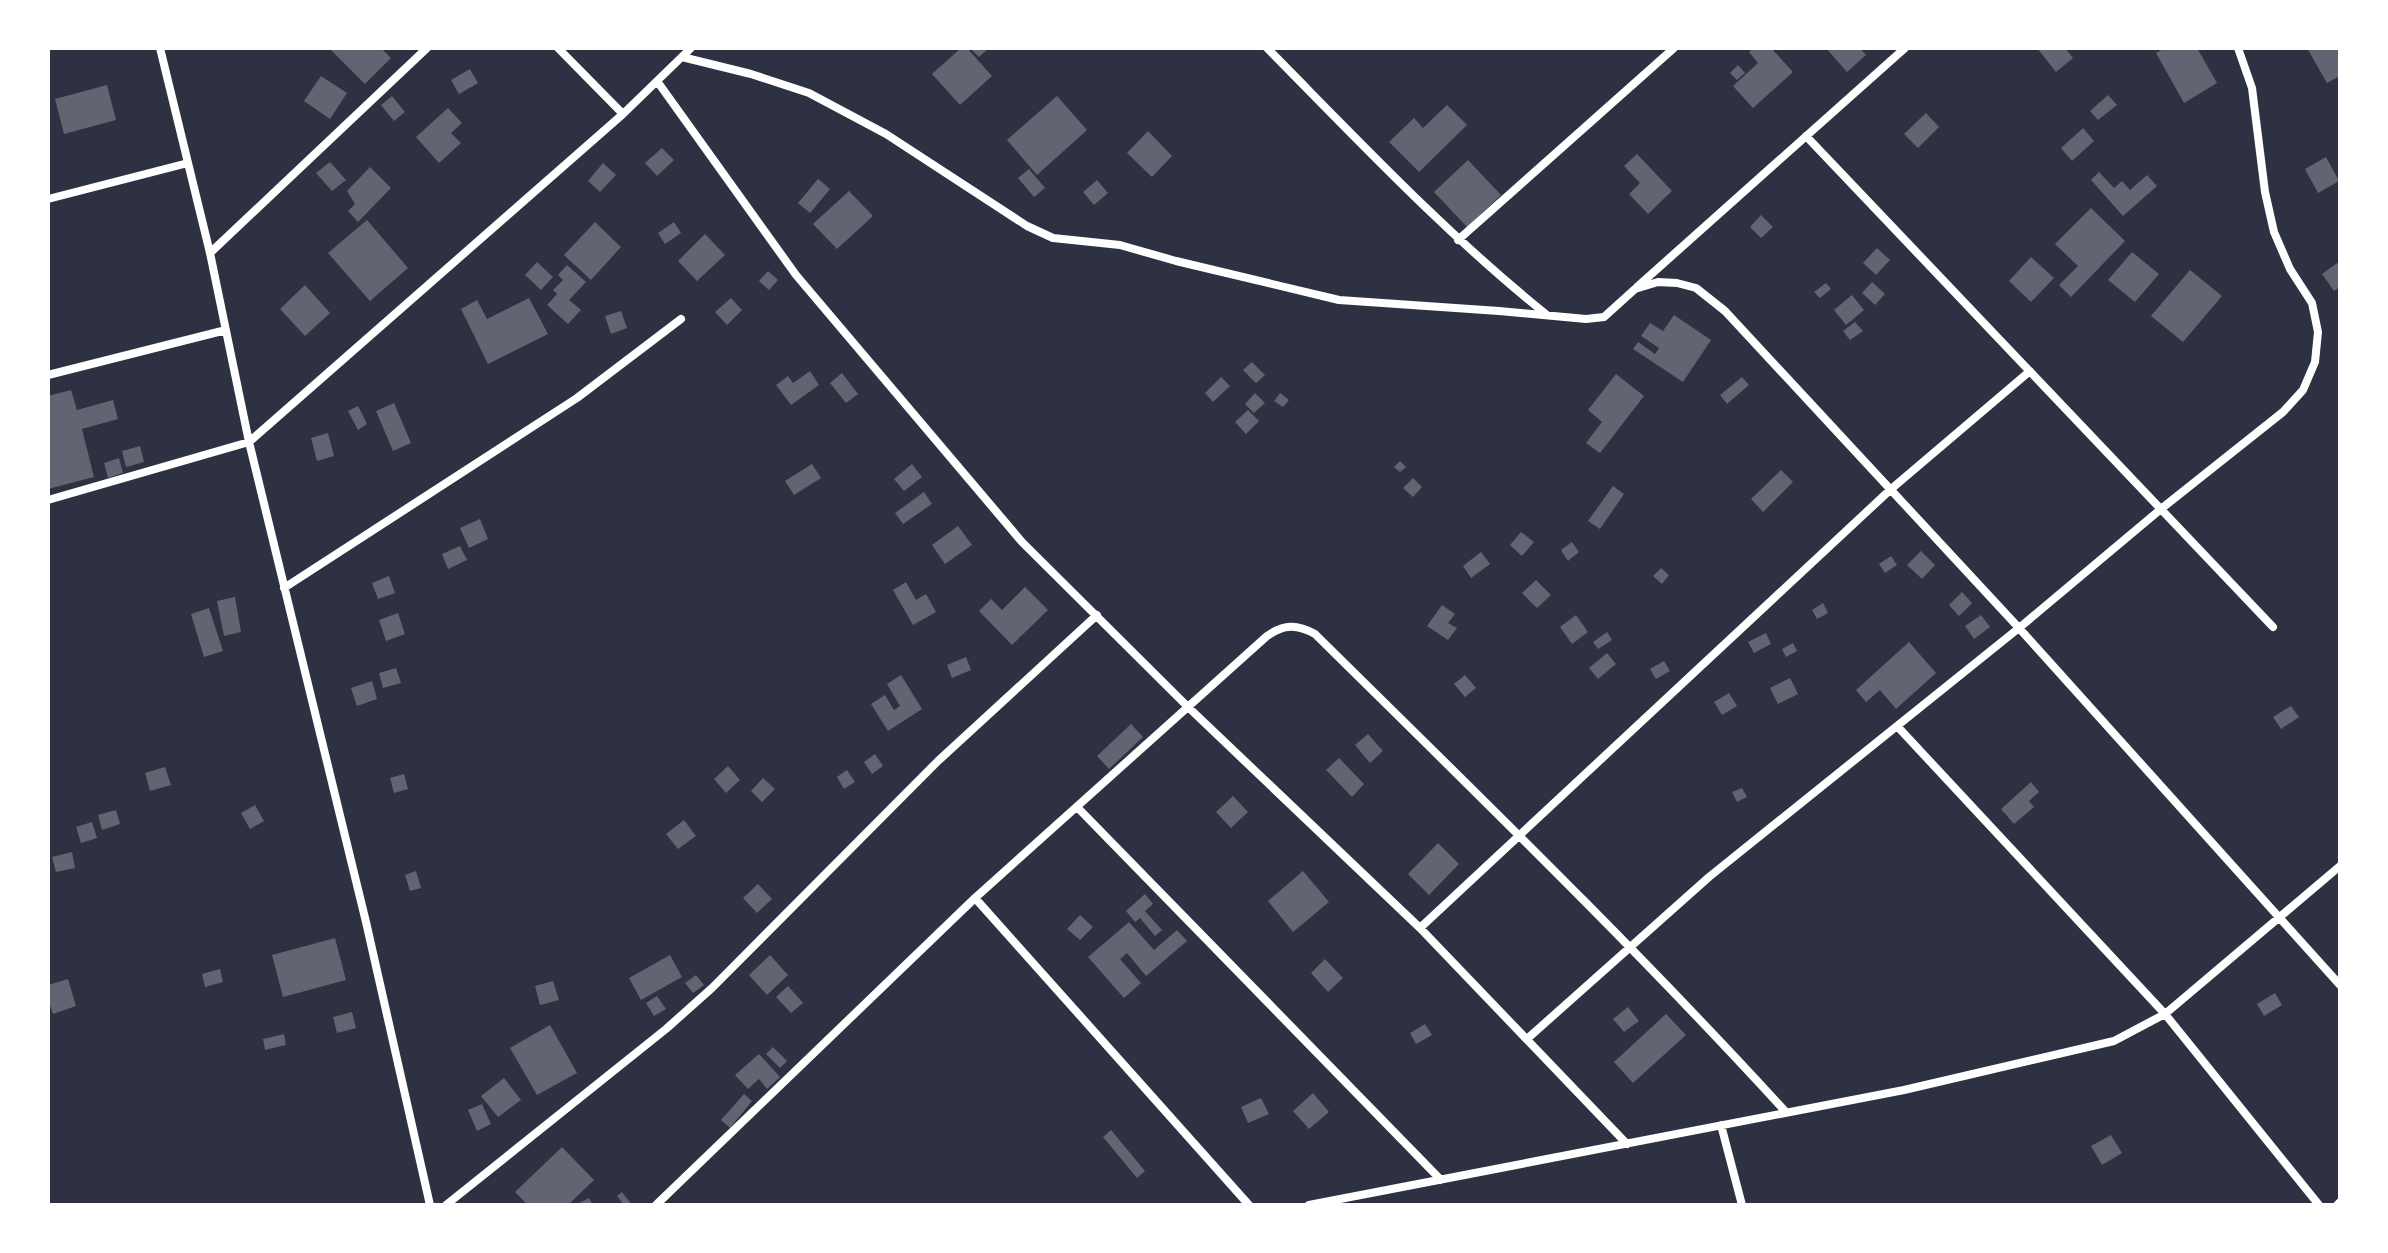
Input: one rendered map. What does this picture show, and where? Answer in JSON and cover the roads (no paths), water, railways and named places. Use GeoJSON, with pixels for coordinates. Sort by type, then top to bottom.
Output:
{"type":"FeatureCollection","features":[{"type":"Feature","properties":{"kind":"street"},"geometry":{"type":"LineString","coordinates":[[210,253],[427,48]]}},
{"type":"Feature","properties":{"kind":"street"},"geometry":{"type":"LineString","coordinates":[[558,48],[623,114]]}},
{"type":"Feature","properties":{"kind":"street"},"geometry":{"type":"LineString","coordinates":[[48,500],[249,442],[623,114],[691,48]]}},
{"type":"Feature","properties":{"kind":"street"},"geometry":{"type":"LineString","coordinates":[[1267,48],[1458,240],[1548,316]]}},
{"type":"Feature","properties":{"kind":"street"},"geometry":{"type":"LineString","coordinates":[[1458,240],[1674,48]]}},
{"type":"Feature","properties":{"kind":"street"},"geometry":{"type":"LineString","coordinates":[[682,57],[751,74],[809,93],[886,134],[1027,226],[1053,238],[1120,245],[1339,300],[1586,319],[1604,317],[1905,48]]}},
{"type":"Feature","properties":{"kind":"street"},"geometry":{"type":"LineString","coordinates":[[1527,1039],[1720,868],[2283,412],[2303,390],[2315,362],[2318,332],[2312,303],[2290,269],[2274,232],[2265,192],[2252,88],[2238,48]]}},
{"type":"Feature","properties":{"kind":"street"},"geometry":{"type":"LineString","coordinates":[[163,50],[210,253],[249,442],[366,922],[430,1205]]}},
{"type":"Feature","properties":{"kind":"street"},"geometry":{"type":"LineString","coordinates":[[657,81],[796,275],[1022,542],[1188,707],[1420,928],[1627,1144]]}},
{"type":"Feature","properties":{"kind":"street"},"geometry":{"type":"LineString","coordinates":[[1806,136],[2273,627]]}},
{"type":"Feature","properties":{"kind":"street"},"geometry":{"type":"LineString","coordinates":[[48,199],[188,163]]}},
{"type":"Feature","properties":{"kind":"street"},"geometry":{"type":"LineString","coordinates":[[1635,289],[1658,282],[1677,283],[1696,288],[1725,311],[2019,628],[2340,985]]}},
{"type":"Feature","properties":{"kind":"street"},"geometry":{"type":"LineString","coordinates":[[284,588],[577,398],[681,319]]}},
{"type":"Feature","properties":{"kind":"street"},"geometry":{"type":"LineString","coordinates":[[48,375],[226,330]]}},
{"type":"Feature","properties":{"kind":"street"},"geometry":{"type":"LineString","coordinates":[[1420,928],[1890,490],[2030,371]]}},
{"type":"Feature","properties":{"kind":"street"},"geometry":{"type":"LineString","coordinates":[[446,1205],[619,1068],[701,998],[938,761],[1097,615]]}},
{"type":"Feature","properties":{"kind":"street"},"geometry":{"type":"LineString","coordinates":[[656,1205],[975,898],[1278,629],[1291,626],[1315,634],[1703,1022],[1785,1111]]}},
{"type":"Feature","properties":{"kind":"street"},"geometry":{"type":"LineString","coordinates":[[1897,726],[2165,1014],[2319,1205]]}},
{"type":"Feature","properties":{"kind":"street"},"geometry":{"type":"LineString","coordinates":[[1077,807],[1441,1180]]}},
{"type":"Feature","properties":{"kind":"street"},"geometry":{"type":"LineString","coordinates":[[1309,1205],[1904,1090],[2114,1041],[2165,1014],[2340,866]]}},
{"type":"Feature","properties":{"kind":"street"},"geometry":{"type":"LineString","coordinates":[[975,898],[1249,1205]]}},
{"type":"Feature","properties":{"kind":"street"},"geometry":{"type":"LineString","coordinates":[[1721,1125],[1742,1205]]}}]}
